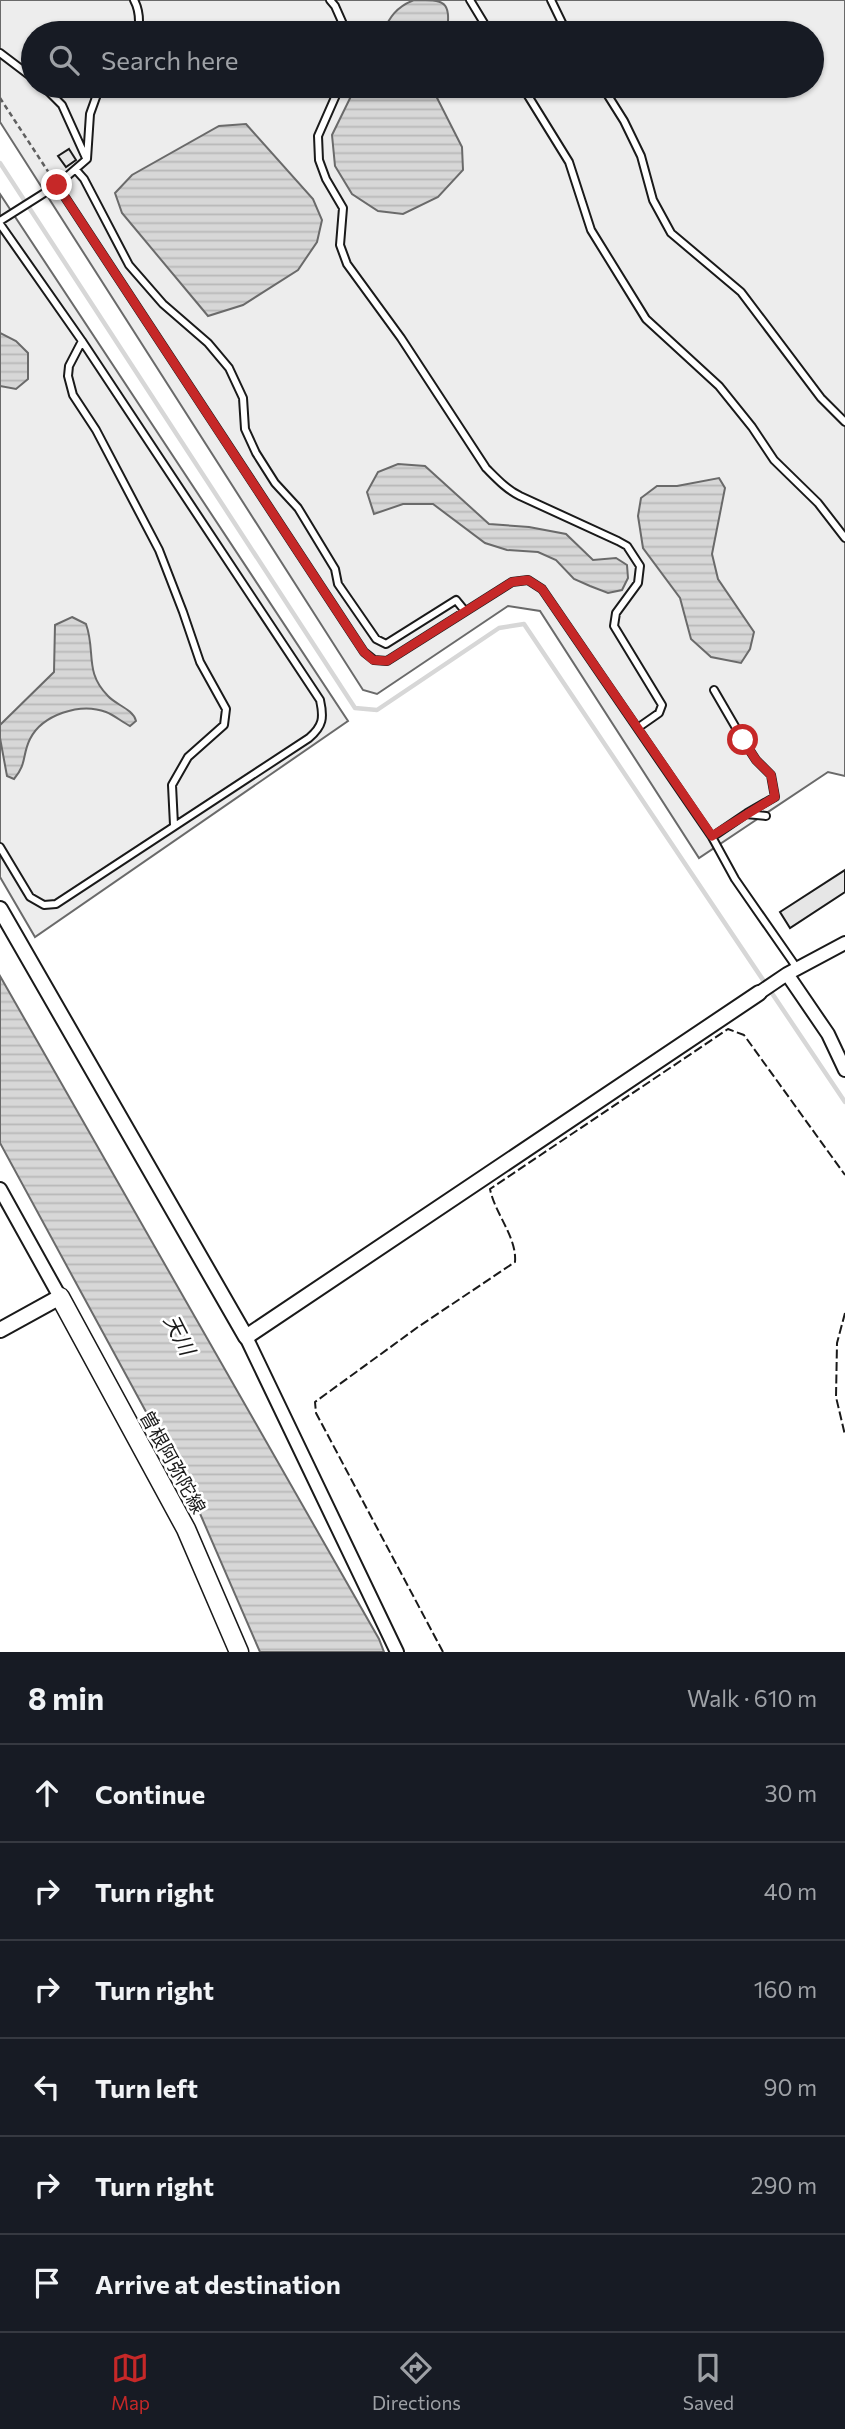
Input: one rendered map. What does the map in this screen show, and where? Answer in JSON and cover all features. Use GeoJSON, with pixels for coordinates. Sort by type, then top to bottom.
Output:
{"type":"FeatureCollection","features":[{"type":"Feature","properties":{"kind":"main road","name":"曽根阿弥陀線"},"geometry":{"type":"LineString","coordinates":[[60,1297],[187,1529],[240,1652]]}},
{"type":"Feature","properties":{"kind":"street"},"geometry":{"type":"LineString","coordinates":[[0,909],[247,1337],[397,1652]]}},
{"type":"Feature","properties":{"kind":"street"},"geometry":{"type":"LineString","coordinates":[[247,1337],[792,971],[845,943]]}},
{"type":"Feature","properties":{"kind":"street"},"geometry":{"type":"LineString","coordinates":[[792,971],[845,1070]]}},
{"type":"Feature","properties":{"kind":"street"},"geometry":{"type":"LineString","coordinates":[[0,1189],[60,1297],[0,1330]]}},
{"type":"Feature","properties":{"kind":"lane"},"geometry":{"type":"LineString","coordinates":[[134,0],[138,6],[140,21]]}},
{"type":"Feature","properties":{"kind":"lane"},"geometry":{"type":"LineString","coordinates":[[330,0],[342,21]]}},
{"type":"Feature","properties":{"kind":"lane"},"geometry":{"type":"LineString","coordinates":[[470,0],[483,21]]}},
{"type":"Feature","properties":{"kind":"lane"},"geometry":{"type":"LineString","coordinates":[[551,0],[561,21]]}},
{"type":"Feature","properties":{"kind":"lane"},"geometry":{"type":"LineString","coordinates":[[0,53],[21,69]]}},
{"type":"Feature","properties":{"kind":"lane"},"geometry":{"type":"LineString","coordinates":[[55,98],[62,105],[86,159]]}},
{"type":"Feature","properties":{"kind":"lane"},"geometry":{"type":"LineString","coordinates":[[0,847],[30,897],[44,905],[56,904],[309,738],[319,729],[324,718],[320,700],[82,341],[0,223],[57,185],[86,159],[90,114],[95,98]]}},
{"type":"Feature","properties":{"kind":"lane"},"geometry":{"type":"LineString","coordinates":[[335,98],[318,136],[318,148],[326,179],[342,208],[340,245],[347,264],[401,338],[486,468],[506,488],[520,496],[618,541],[627,547],[640,566],[638,583],[616,613],[614,626],[662,705],[659,713],[639,727]]}},
{"type":"Feature","properties":{"kind":"lane"},"geometry":{"type":"LineString","coordinates":[[529,98],[569,162],[591,230],[646,319],[719,386],[774,460],[818,503],[845,538]]}},
{"type":"Feature","properties":{"kind":"lane"},"geometry":{"type":"LineString","coordinates":[[610,98],[641,156],[653,200],[671,233],[741,292],[821,398],[845,422]]}},
{"type":"Feature","properties":{"kind":"lane"},"geometry":{"type":"LineString","coordinates":[[76,170],[84,179],[129,265],[163,304],[208,343],[229,368],[243,398],[245,429],[256,453],[275,483],[298,508],[335,569],[338,584],[376,639],[386,644],[456,600],[465,611]]}},
{"type":"Feature","properties":{"kind":"lane"},"geometry":{"type":"LineString","coordinates":[[57,185],[364,652],[373,660],[387,661],[512,582],[528,580],[542,589],[712,836],[735,879],[792,971]]}},
{"type":"Feature","properties":{"kind":"lane"},"geometry":{"type":"LineString","coordinates":[[82,341],[69,366],[68,376],[73,395],[96,430],[159,550],[200,662],[226,709],[224,725],[188,757],[172,785],[174,825]]}},
{"type":"Feature","properties":{"kind":"lane"},"geometry":{"type":"LineString","coordinates":[[712,836],[775,797],[771,775],[756,760],[714,690]]}},
{"type":"Feature","properties":{"kind":"lane"},"geometry":{"type":"LineString","coordinates":[[746,814],[766,816]]}},
{"type":"Feature","properties":{"kind":"path"},"geometry":{"type":"LineString","coordinates":[[0,98],[57,185]]}},
{"type":"Feature","properties":{"kind":"shaded area"},"geometry":{"type":"Polygon","coordinates":[[[0,0],[845,0],[845,776],[828,772],[699,858],[540,611],[508,606],[377,694],[363,690],[0,122],[0,0]]]}},
{"type":"Feature","properties":{"kind":"shaded area"},"geometry":{"type":"Polygon","coordinates":[[[0,194],[348,721],[35,937],[0,877],[0,194]]]}},
{"type":"Feature","properties":{"kind":"water"},"geometry":{"type":"Polygon","coordinates":[[[414,0],[439,2],[446,8],[448,21],[389,21],[403,6],[414,0]]]}},
{"type":"Feature","properties":{"kind":"water"},"geometry":{"type":"Polygon","coordinates":[[[350,98],[437,98],[462,147],[463,170],[438,197],[403,214],[378,211],[352,194],[335,166],[332,135],[350,98]]]}},
{"type":"Feature","properties":{"kind":"water"},"geometry":{"type":"Polygon","coordinates":[[[246,124],[313,199],[322,220],[317,242],[298,270],[243,305],[208,316],[122,213],[115,193],[132,175],[219,126],[246,124]]]}},
{"type":"Feature","properties":{"kind":"water"},"geometry":{"type":"Polygon","coordinates":[[[0,333],[16,341],[28,353],[28,379],[16,389],[0,386],[0,333]]]}},
{"type":"Feature","properties":{"kind":"water"},"geometry":{"type":"Polygon","coordinates":[[[398,464],[425,466],[489,524],[529,527],[566,534],[593,560],[616,558],[627,565],[628,578],[622,590],[608,593],[574,579],[556,560],[538,552],[507,550],[485,543],[433,504],[403,504],[374,514],[367,492],[378,472],[398,464]]]}},
{"type":"Feature","properties":{"kind":"water"},"geometry":{"type":"Polygon","coordinates":[[[719,478],[725,488],[712,554],[718,579],[754,632],[750,649],[741,663],[711,657],[691,639],[680,598],[643,548],[638,516],[641,498],[657,486],[677,486],[719,478]]]}},
{"type":"Feature","properties":{"kind":"water"},"geometry":{"type":"Polygon","coordinates":[[[72,617],[86,624],[96,679],[111,699],[131,713],[136,721],[130,726],[96,709],[74,710],[52,717],[43,723],[30,739],[21,769],[14,779],[7,776],[0,725],[54,672],[55,625],[72,617]]]}},
{"type":"Feature","properties":{"kind":"water","name":"天川"},"geometry":{"type":"Polygon","coordinates":[[[0,976],[384,1652],[260,1652],[195,1502],[0,1143],[0,976]]]}},
{"type":"Feature","properties":{"kind":"building"},"geometry":{"type":"Polygon","coordinates":[[[69,149],[76,160],[66,167],[58,156],[69,149]]]}},
{"type":"Feature","properties":{"kind":"building"},"geometry":{"type":"Polygon","coordinates":[[[845,870],[845,892],[790,928],[780,912],[845,870]]]}},
{"type":"Feature","properties":{"kind":"waterway"},"geometry":{"type":"LineString","coordinates":[[0,163],[355,708],[377,710],[499,628],[524,624],[845,1102]]}},
{"type":"Feature","properties":{"kind":"fence"},"geometry":{"type":"LineString","coordinates":[[443,1652],[316,1413],[315,1402],[418,1327],[515,1262],[513,1244],[490,1189],[728,1029],[744,1035],[845,1175]]}},
{"type":"Feature","properties":{"kind":"fence"},"geometry":{"type":"LineString","coordinates":[[845,1313],[837,1343],[836,1397],[845,1435]]}},
{"type":"Feature","properties":{"kind":"route"},"geometry":{"type":"LineString","coordinates":[[57,185],[364,652],[373,660],[387,661],[512,582],[528,580],[542,589],[712,836],[775,797],[771,775],[756,760],[743,740]]}}]}
